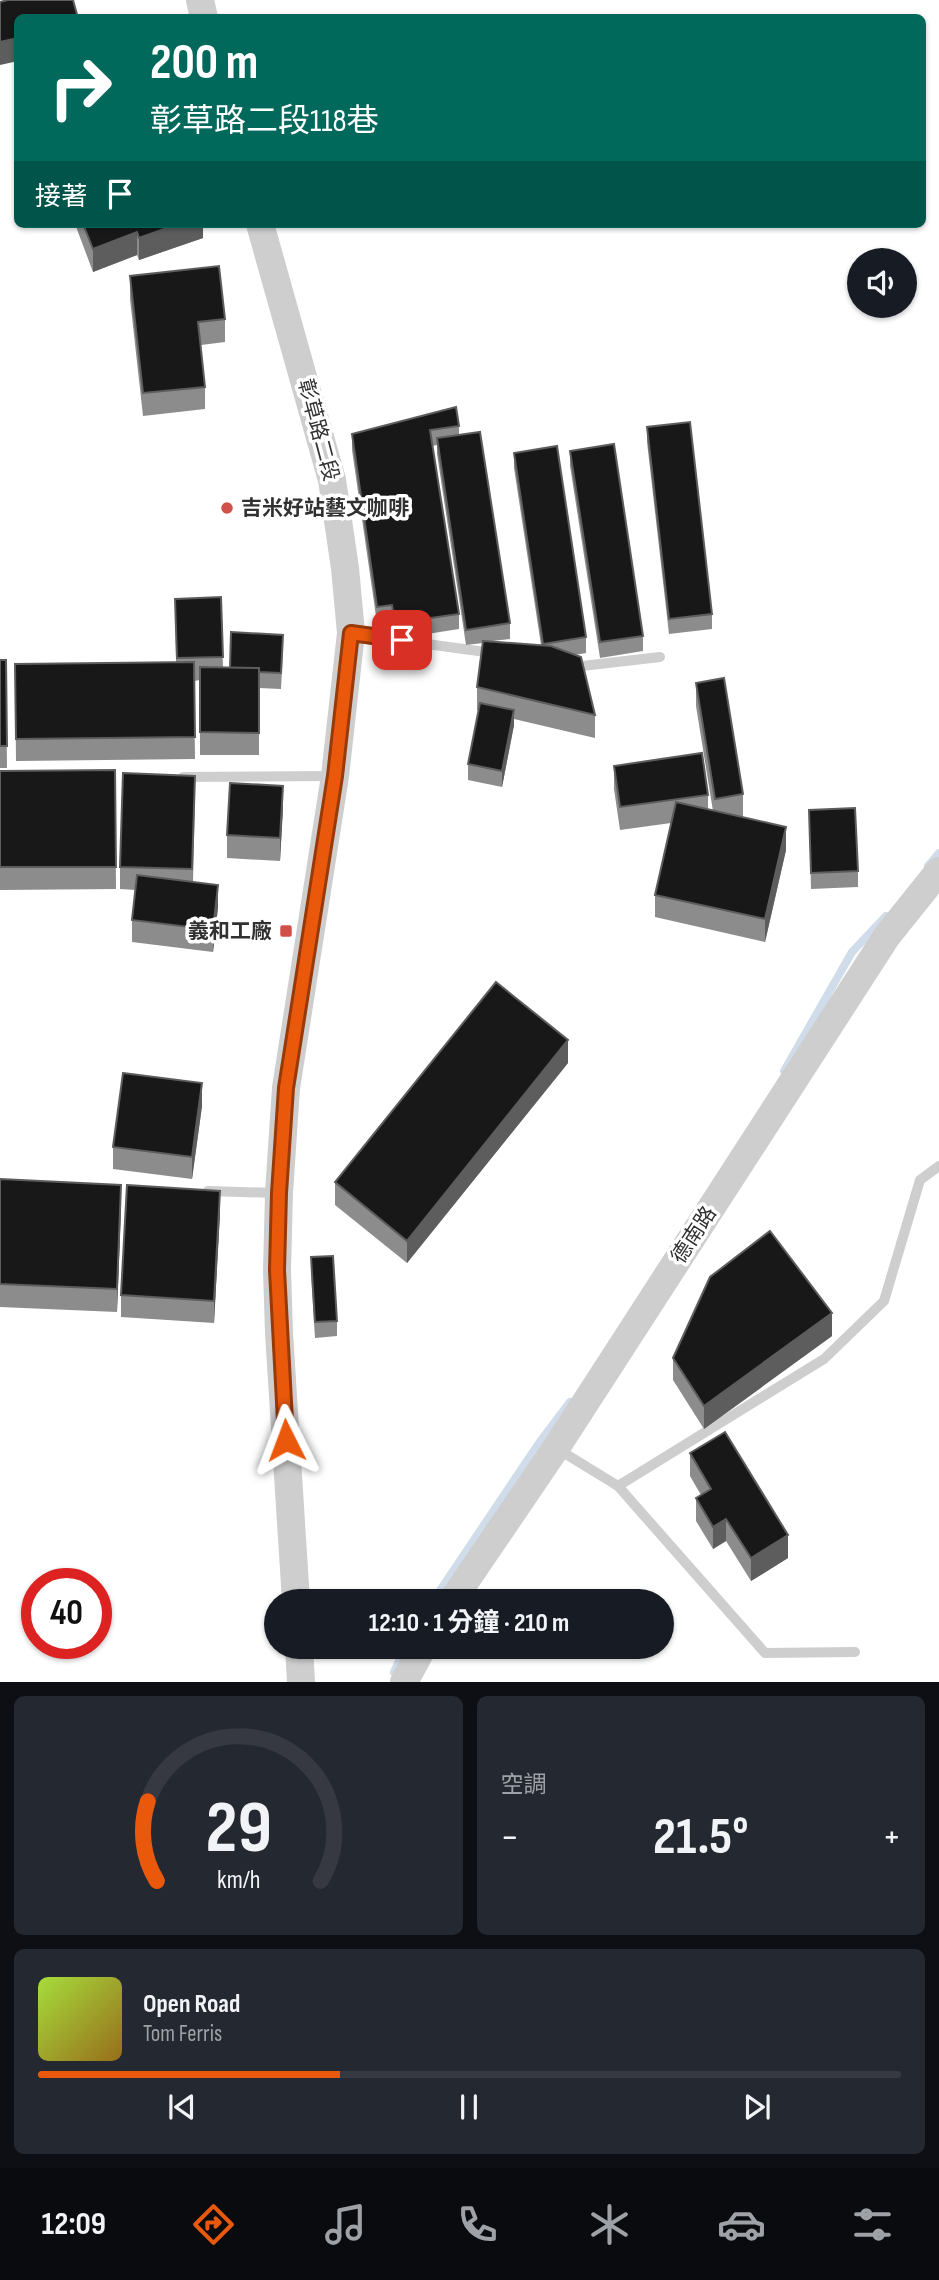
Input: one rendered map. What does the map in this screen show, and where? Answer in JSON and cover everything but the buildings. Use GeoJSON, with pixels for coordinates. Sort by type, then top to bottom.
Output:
{"type":"FeatureCollection","features":[{"type":"Feature","properties":{"kind":"street","name":"彰草路二段"},"geometry":{"type":"LineString","coordinates":[[261,228],[332,481],[345,568],[351,633],[335,776],[286,1088],[279,1193],[279,1333],[295,1589]]}},
{"type":"Feature","properties":{"kind":"street","name":"德南路"},"geometry":{"type":"LineString","coordinates":[[460,1589],[556,1448],[887,936],[939,871]]}},
{"type":"Feature","properties":{"kind":"street"},"geometry":{"type":"LineString","coordinates":[[300,1659],[301,1682]]}},
{"type":"Feature","properties":{"kind":"street"},"geometry":{"type":"LineString","coordinates":[[404,1682],[416,1659]]}},
{"type":"Feature","properties":{"kind":"lane"},"geometry":{"type":"LineString","coordinates":[[351,633],[500,654]]}},
{"type":"Feature","properties":{"kind":"lane"},"geometry":{"type":"LineString","coordinates":[[555,662],[582,666],[660,657]]}},
{"type":"Feature","properties":{"kind":"lane"},"geometry":{"type":"LineString","coordinates":[[167,777],[335,776]]}},
{"type":"Feature","properties":{"kind":"lane"},"geometry":{"type":"LineString","coordinates":[[618,1486],[824,1359],[884,1301],[920,1180],[939,1166]]}},
{"type":"Feature","properties":{"kind":"lane"},"geometry":{"type":"LineString","coordinates":[[195,1190],[279,1193]]}},
{"type":"Feature","properties":{"kind":"lane"},"geometry":{"type":"LineString","coordinates":[[556,1448],[618,1486],[765,1653],[855,1652]]}},
{"type":"Feature","properties":{"kind":"waterway"},"geometry":{"type":"LineString","coordinates":[[928,866],[939,853]]}},
{"type":"Feature","properties":{"kind":"waterway"},"geometry":{"type":"LineString","coordinates":[[784,1071],[852,952],[886,916]]}},
{"type":"Feature","properties":{"kind":"waterway"},"geometry":{"type":"LineString","coordinates":[[441,1589],[539,1443],[570,1402]]}},
{"type":"Feature","properties":{"kind":"waterway"},"geometry":{"type":"LineString","coordinates":[[394,1672],[400,1659]]}},
{"type":"Feature","properties":{"kind":"place","name":"吉米好站藝文咖啡"},"geometry":{"type":"Point","coordinates":[227,508]}},
{"type":"Feature","properties":{"kind":"place","name":"義和工廠"},"geometry":{"type":"Point","coordinates":[286,931]}},
{"type":"Feature","properties":{"kind":"route"},"geometry":{"type":"LineString","coordinates":[[286,1440],[277,1270],[286,1088],[335,776],[351,633],[402,640]]}}]}
